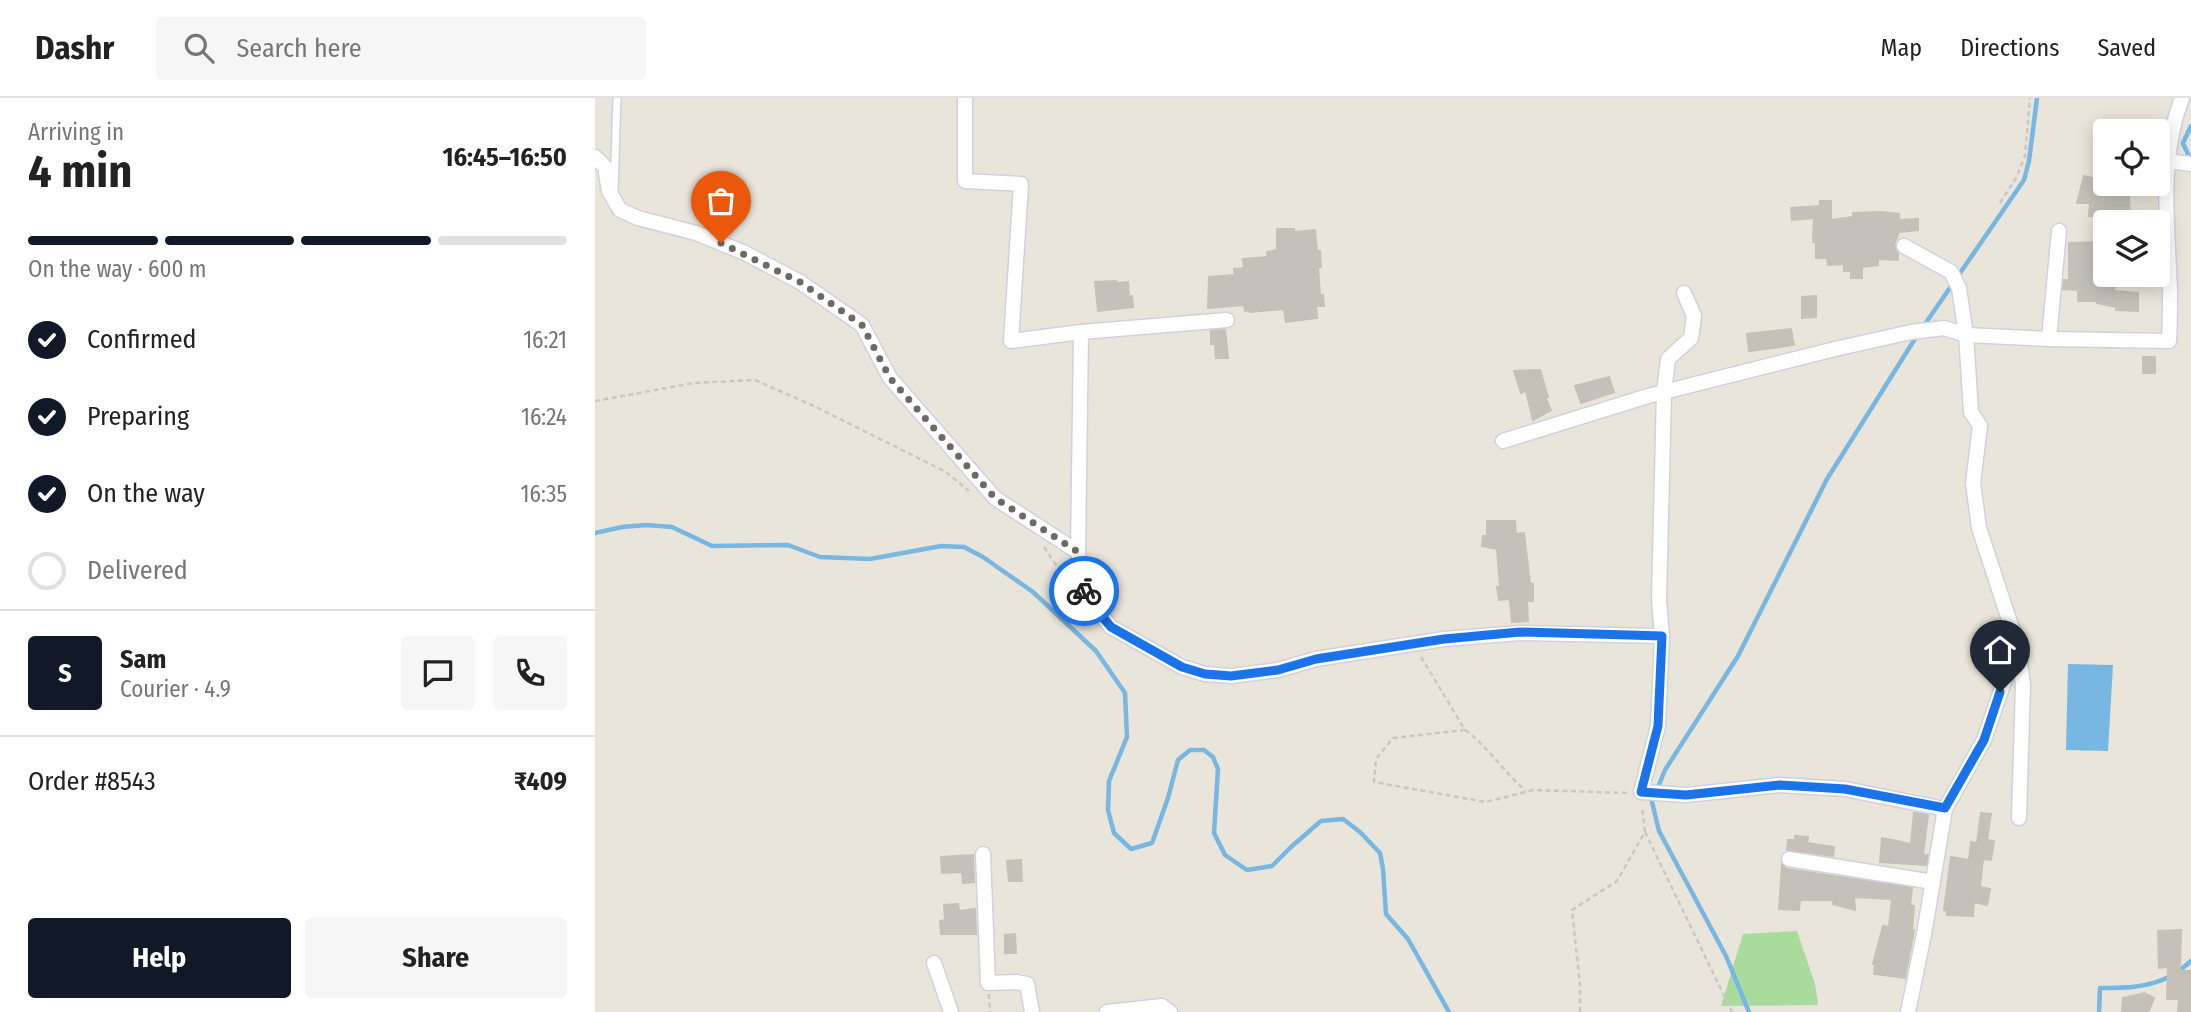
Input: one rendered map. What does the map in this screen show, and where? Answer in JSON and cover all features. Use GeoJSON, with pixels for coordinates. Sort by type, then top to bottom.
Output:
{"type":"FeatureCollection","features":[{"type":"Feature","properties":{"kind":"street"},"geometry":{"type":"LineString","coordinates":[[965,98],[965,181],[1021,184],[1011,341],[1081,332],[1227,320]]}},
{"type":"Feature","properties":{"kind":"street"},"geometry":{"type":"LineString","coordinates":[[1503,441],[1664,392],[1911,332],[1944,328],[1966,335],[2169,341],[2166,198],[2179,162],[2182,98]]}},
{"type":"Feature","properties":{"kind":"street"},"geometry":{"type":"LineString","coordinates":[[595,157],[605,167],[609,191],[620,210],[638,218],[696,233],[745,253],[800,282],[862,325],[890,378],[995,498],[1078,552]]}},
{"type":"Feature","properties":{"kind":"street"},"geometry":{"type":"LineString","coordinates":[[595,195],[614,201]]}},
{"type":"Feature","properties":{"kind":"street"},"geometry":{"type":"LineString","coordinates":[[2049,339],[2059,231]]}},
{"type":"Feature","properties":{"kind":"street"},"geometry":{"type":"LineString","coordinates":[[1905,246],[1951,272],[1959,288],[1966,335],[1971,412],[1980,426],[1973,483],[1979,528],[2017,644],[2023,685],[2019,818]]}},
{"type":"Feature","properties":{"kind":"street"},"geometry":{"type":"LineString","coordinates":[[1684,293],[1694,316],[1691,338],[1668,359],[1664,392],[1659,600],[1662,636],[1658,726],[1645,792],[1686,795],[1780,785],[1845,789],[1945,808]]}},
{"type":"Feature","properties":{"kind":"street"},"geometry":{"type":"LineString","coordinates":[[1081,332],[1078,552],[1084,595],[1111,627],[1182,667],[1205,674],[1243,675],[1278,670],[1316,659],[1444,639],[1520,632],[1662,636]]}},
{"type":"Feature","properties":{"kind":"street"},"geometry":{"type":"LineString","coordinates":[[1908,1012],[1945,808],[1984,740],[2017,644]]}},
{"type":"Feature","properties":{"kind":"street"},"geometry":{"type":"LineString","coordinates":[[983,854],[988,983],[1027,984],[1032,1012]]}},
{"type":"Feature","properties":{"kind":"street"},"geometry":{"type":"LineString","coordinates":[[1789,859],[1933,882]]}},
{"type":"Feature","properties":{"kind":"street"},"geometry":{"type":"LineString","coordinates":[[934,963],[951,1012]]}},
{"type":"Feature","properties":{"kind":"street"},"geometry":{"type":"LineString","coordinates":[[1107,1012],[1162,1006],[1170,1012]]}},
{"type":"Feature","properties":{"kind":"lane"},"geometry":{"type":"LineString","coordinates":[[614,201],[617,98]]}},
{"type":"Feature","properties":{"kind":"path"},"geometry":{"type":"LineString","coordinates":[[2000,203],[2016,178],[2025,156],[2030,98]]}},
{"type":"Feature","properties":{"kind":"path"},"geometry":{"type":"LineString","coordinates":[[595,401],[694,383],[755,380],[816,407],[946,472],[978,498]]}},
{"type":"Feature","properties":{"kind":"path"},"geometry":{"type":"LineString","coordinates":[[1041,542],[1074,592]]}},
{"type":"Feature","properties":{"kind":"path"},"geometry":{"type":"LineString","coordinates":[[1414,645],[1465,730],[1478,739],[1487,753],[1526,791]]}},
{"type":"Feature","properties":{"kind":"path"},"geometry":{"type":"LineString","coordinates":[[1465,730],[1393,738],[1377,759],[1374,782],[1486,802],[1533,790],[1645,792],[1644,832],[1617,881],[1571,910],[1580,985],[1580,1012]]}},
{"type":"Feature","properties":{"kind":"path"},"geometry":{"type":"LineString","coordinates":[[1644,832],[1732,1012]]}},
{"type":"Feature","properties":{"kind":"green space"},"geometry":{"type":"Polygon","coordinates":[[[1797,931],[1815,984],[1818,1005],[1721,1006],[1743,934],[1797,931]]]}},
{"type":"Feature","properties":{"kind":"water"},"geometry":{"type":"Polygon","coordinates":[[[2068,664],[2113,665],[2108,751],[2066,750],[2068,664]]]}},
{"type":"Feature","properties":{"kind":"building"},"geometry":{"type":"Polygon","coordinates":[[[2084,176],[2093,178],[2093,196],[2129,196],[2130,210],[2093,210],[2093,216],[2089,216],[2090,203],[2077,203],[2084,176]]]}},
{"type":"Feature","properties":{"kind":"building"},"geometry":{"type":"Polygon","coordinates":[[[1820,201],[1831,201],[1831,220],[1853,217],[1853,213],[1899,214],[1899,220],[1918,219],[1918,230],[1899,232],[1894,245],[1898,260],[1878,259],[1878,265],[1862,267],[1862,278],[1851,278],[1851,271],[1844,271],[1844,264],[1828,265],[1827,258],[1816,258],[1816,242],[1813,242],[1814,218],[1792,220],[1791,208],[1820,206],[1820,201]]]}},
{"type":"Feature","properties":{"kind":"building"},"geometry":{"type":"Polygon","coordinates":[[[1277,229],[1294,229],[1294,232],[1315,230],[1317,251],[1320,251],[1320,295],[1323,295],[1324,306],[1316,306],[1317,318],[1286,322],[1284,309],[1250,312],[1245,311],[1244,305],[1208,308],[1209,277],[1235,275],[1234,269],[1244,268],[1243,259],[1268,257],[1267,252],[1277,250],[1277,229]]]}},
{"type":"Feature","properties":{"kind":"building"},"geometry":{"type":"Polygon","coordinates":[[[2093,242],[2093,287],[2114,287],[2114,291],[2138,293],[2138,311],[2116,310],[2116,307],[2097,301],[2078,301],[2078,290],[2063,289],[2064,280],[2069,280],[2069,243],[2093,242]]]}},
{"type":"Feature","properties":{"kind":"building"},"geometry":{"type":"Polygon","coordinates":[[[1095,282],[1128,282],[1133,307],[1098,311],[1095,282]]]}},
{"type":"Feature","properties":{"kind":"building"},"geometry":{"type":"Polygon","coordinates":[[[1816,296],[1816,317],[1802,318],[1802,297],[1816,296]]]}},
{"type":"Feature","properties":{"kind":"building"},"geometry":{"type":"Polygon","coordinates":[[[1791,329],[1794,345],[1749,351],[1747,334],[1791,329]]]}},
{"type":"Feature","properties":{"kind":"building"},"geometry":{"type":"Polygon","coordinates":[[[1225,330],[1228,358],[1216,358],[1215,344],[1211,344],[1211,331],[1225,330]]]}},
{"type":"Feature","properties":{"kind":"building"},"geometry":{"type":"Polygon","coordinates":[[[2143,357],[2155,357],[2155,373],[2143,373],[2143,357]]]}},
{"type":"Feature","properties":{"kind":"building"},"geometry":{"type":"Polygon","coordinates":[[[1540,370],[1548,397],[1545,397],[1551,410],[1533,420],[1526,391],[1521,393],[1514,371],[1540,370]]]}},
{"type":"Feature","properties":{"kind":"building"},"geometry":{"type":"Polygon","coordinates":[[[1609,377],[1614,392],[1581,403],[1575,386],[1609,377]]]}},
{"type":"Feature","properties":{"kind":"building"},"geometry":{"type":"Polygon","coordinates":[[[1487,521],[1515,521],[1516,534],[1524,533],[1530,584],[1533,584],[1533,601],[1527,601],[1528,621],[1512,622],[1510,599],[1499,600],[1497,549],[1482,546],[1483,536],[1487,536],[1487,521]]]}},
{"type":"Feature","properties":{"kind":"building"},"geometry":{"type":"Polygon","coordinates":[[[1914,813],[1928,815],[1923,855],[1928,855],[1926,865],[1880,862],[1882,838],[1911,844],[1914,813]]]}},
{"type":"Feature","properties":{"kind":"building"},"geometry":{"type":"Polygon","coordinates":[[[1981,813],[1991,814],[1987,840],[1994,841],[1991,860],[1983,859],[1980,887],[1990,889],[1987,905],[1974,902],[1973,916],[1947,915],[1944,910],[1951,857],[1969,860],[1971,842],[1977,843],[1981,813]]]}},
{"type":"Feature","properties":{"kind":"building"},"geometry":{"type":"Polygon","coordinates":[[[1795,836],[1808,837],[1807,843],[1834,847],[1833,856],[1787,850],[1788,840],[1795,840],[1795,836]]]}},
{"type":"Feature","properties":{"kind":"building"},"geometry":{"type":"Polygon","coordinates":[[[973,855],[974,882],[963,883],[962,872],[942,873],[941,857],[973,855]]]}},
{"type":"Feature","properties":{"kind":"building"},"geometry":{"type":"Polygon","coordinates":[[[1021,860],[1022,881],[1009,881],[1007,861],[1021,860]]]}},
{"type":"Feature","properties":{"kind":"building"},"geometry":{"type":"Polygon","coordinates":[[[1782,865],[1787,869],[1912,888],[1910,905],[1914,906],[1914,930],[1905,978],[1874,974],[1873,964],[1883,926],[1889,927],[1892,899],[1854,897],[1855,910],[1833,904],[1834,900],[1800,900],[1799,910],[1779,909],[1782,865]]]}},
{"type":"Feature","properties":{"kind":"building"},"geometry":{"type":"Polygon","coordinates":[[[958,904],[959,911],[975,909],[976,934],[941,934],[940,921],[945,920],[944,905],[958,904]]]}},
{"type":"Feature","properties":{"kind":"building"},"geometry":{"type":"Polygon","coordinates":[[[2181,930],[2180,971],[2191,971],[2191,1012],[2178,1012],[2179,999],[2167,999],[2168,967],[2159,968],[2158,931],[2181,930]]]}},
{"type":"Feature","properties":{"kind":"building"},"geometry":{"type":"Polygon","coordinates":[[[1015,934],[1016,953],[1005,953],[1005,935],[1015,934]]]}},
{"type":"Feature","properties":{"kind":"building"},"geometry":{"type":"Polygon","coordinates":[[[2144,993],[2154,998],[2149,1010],[2122,1012],[2123,998],[2144,993]]]}},
{"type":"Feature","properties":{"kind":"waterway"},"geometry":{"type":"LineString","coordinates":[[1923,327],[2024,180],[2037,98]]}},
{"type":"Feature","properties":{"kind":"waterway"},"geometry":{"type":"LineString","coordinates":[[2191,126],[2183,143],[2191,161]]}},
{"type":"Feature","properties":{"kind":"waterway"},"geometry":{"type":"LineString","coordinates":[[1749,1012],[1726,956],[1659,831],[1652,802],[1665,770],[1738,656],[1827,479],[1918,334]]}},
{"type":"Feature","properties":{"kind":"waterway"},"geometry":{"type":"LineString","coordinates":[[595,533],[647,525],[672,527],[712,546],[788,545],[820,557],[870,559],[941,546],[964,547],[983,557],[1033,592],[1096,651],[1125,693],[1127,737],[1109,781],[1108,810],[1114,833],[1131,849],[1152,843],[1178,760],[1190,750],[1204,750],[1213,757],[1218,769],[1214,833],[1225,855],[1247,870],[1272,866],[1321,821],[1343,819],[1380,853],[1386,914],[1408,939],[1449,1012]]}},
{"type":"Feature","properties":{"kind":"waterway"},"geometry":{"type":"LineString","coordinates":[[2178,972],[2191,961]]}},
{"type":"Feature","properties":{"kind":"waterway"},"geometry":{"type":"LineString","coordinates":[[2099,1012],[2100,988],[2145,985],[2171,976]]}},
{"type":"Feature","properties":{"kind":"way so far"},"geometry":{"type":"LineString","coordinates":[[721,243],[800,282],[862,325],[890,378],[995,498],[1078,552],[1084,591]]}},
{"type":"Feature","properties":{"kind":"route"},"geometry":{"type":"LineString","coordinates":[[1084,591],[1084,595],[1111,627],[1182,667],[1205,674],[1231,676],[1278,670],[1316,659],[1444,639],[1520,632],[1662,636],[1658,726],[1641,792],[1686,795],[1780,785],[1845,789],[1945,808],[1984,740],[2000,692]]}}]}
